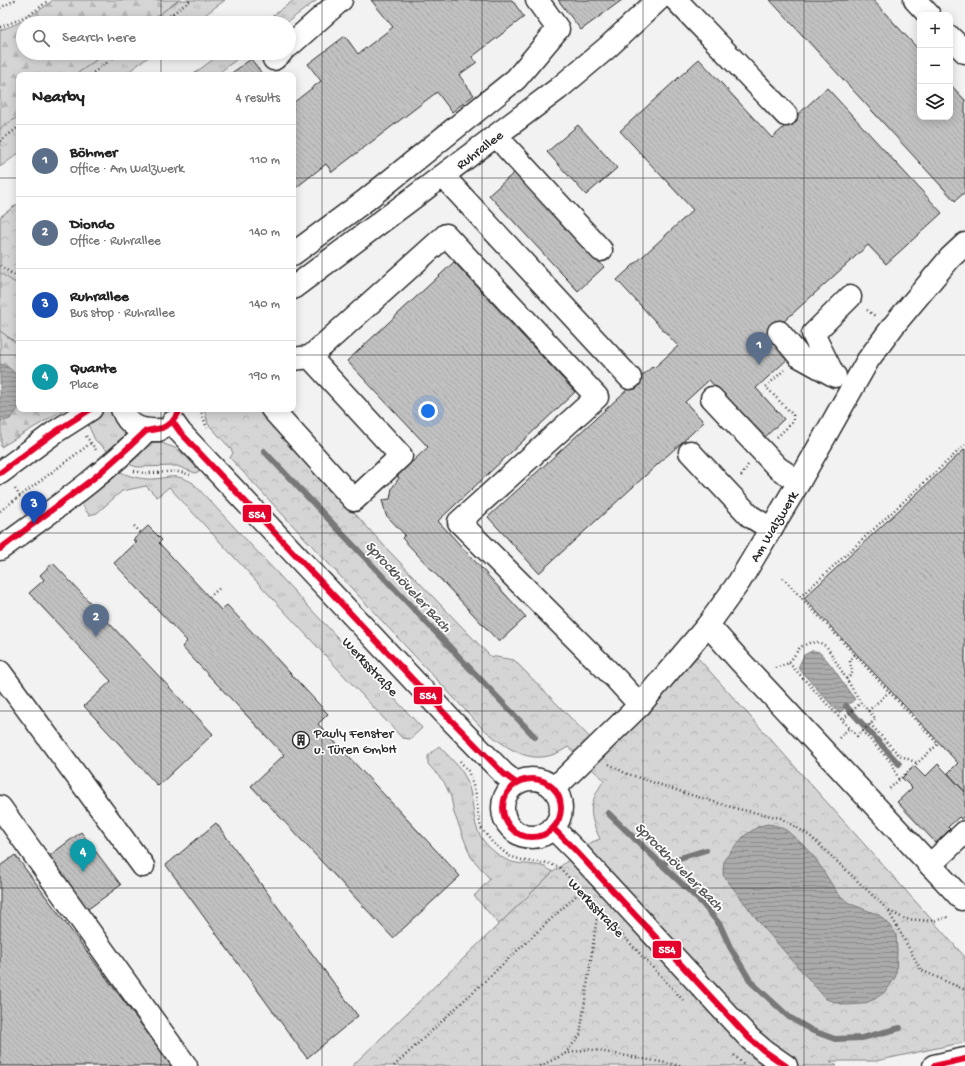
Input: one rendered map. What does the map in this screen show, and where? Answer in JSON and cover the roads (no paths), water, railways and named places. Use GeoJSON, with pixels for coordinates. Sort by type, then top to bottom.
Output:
{"type":"FeatureCollection","features":[{"type":"Feature","properties":{"kind":"street"},"geometry":{"type":"LineString","coordinates":[[296,39],[341,0]]}},
{"type":"Feature","properties":{"kind":"street"},"geometry":{"type":"LineString","coordinates":[[296,252],[366,200],[516,79],[558,29],[537,0]]}},
{"type":"Feature","properties":{"kind":"street","name":"Ruhrallee"},"geometry":{"type":"LineString","coordinates":[[296,286],[558,89],[608,47],[658,0]]}},
{"type":"Feature","properties":{"kind":"street"},"geometry":{"type":"LineString","coordinates":[[676,0],[786,115]]}},
{"type":"Feature","properties":{"kind":"street"},"geometry":{"type":"LineString","coordinates":[[915,0],[926,12]]}},
{"type":"Feature","properties":{"kind":"street"},"geometry":{"type":"LineString","coordinates":[[953,40],[965,52]]}},
{"type":"Feature","properties":{"kind":"street"},"geometry":{"type":"LineString","coordinates":[[497,136],[601,250]]}},
{"type":"Feature","properties":{"kind":"street"},"geometry":{"type":"LineString","coordinates":[[443,176],[630,378]]}},
{"type":"Feature","properties":{"kind":"street"},"geometry":{"type":"LineString","coordinates":[[275,412],[354,500],[401,456],[298,359],[446,235],[597,397],[459,522],[616,679],[640,705]]}},
{"type":"Feature","properties":{"kind":"street","name":"Am Walzwerk"},"geometry":{"type":"LineString","coordinates":[[553,787],[563,780],[640,705],[708,625],[739,582],[799,482],[868,360],[889,331],[925,275],[950,258],[965,244]]}},
{"type":"Feature","properties":{"kind":"street"},"geometry":{"type":"LineString","coordinates":[[833,374],[813,334],[850,297]]}},
{"type":"Feature","properties":{"kind":"street"},"geometry":{"type":"LineString","coordinates":[[779,332],[799,356],[833,374],[852,388]]}},
{"type":"Feature","properties":{"kind":"street"},"geometry":{"type":"LineString","coordinates":[[712,398],[778,468],[799,482]]}},
{"type":"Feature","properties":{"kind":"street"},"geometry":{"type":"LineString","coordinates":[[123,412],[124,416],[130,423],[138,428],[146,430],[159,430],[176,416]]}},
{"type":"Feature","properties":{"kind":"street"},"geometry":{"type":"LineString","coordinates":[[0,473],[85,413]]}},
{"type":"Feature","properties":{"kind":"street","name":"Werksstraße"},"geometry":{"type":"LineString","coordinates":[[176,416],[450,719],[504,774],[516,782]]}},
{"type":"Feature","properties":{"kind":"street"},"geometry":{"type":"LineString","coordinates":[[0,549],[68,499],[113,463],[146,430]]}},
{"type":"Feature","properties":{"kind":"street"},"geometry":{"type":"LineString","coordinates":[[690,452],[750,516],[771,529]]}},
{"type":"Feature","properties":{"kind":"street"},"geometry":{"type":"LineString","coordinates":[[708,625],[872,804],[962,899]]}},
{"type":"Feature","properties":{"kind":"street"},"geometry":{"type":"LineString","coordinates":[[0,672],[143,866]]}},
{"type":"Feature","properties":{"kind":"street"},"geometry":{"type":"LineString","coordinates":[[535,778],[545,781],[553,787],[559,796],[562,808],[559,819],[553,828],[545,834],[535,837],[516,833],[509,826],[504,817],[503,803],[509,789],[516,782],[535,778]]}},
{"type":"Feature","properties":{"kind":"street"},"geometry":{"type":"LineString","coordinates":[[0,807],[186,1066]]}},
{"type":"Feature","properties":{"kind":"street","name":"Werksstraße"},"geometry":{"type":"LineString","coordinates":[[553,828],[750,1038],[763,1050],[786,1066]]}},
{"type":"Feature","properties":{"kind":"street"},"geometry":{"type":"LineString","coordinates":[[930,865],[965,832]]}},
{"type":"Feature","properties":{"kind":"street"},"geometry":{"type":"LineString","coordinates":[[934,1066],[965,1060]]}},
{"type":"Feature","properties":{"kind":"waterway","name":"Sprockhöveler Bach"},"geometry":{"type":"LineString","coordinates":[[264,451],[535,737]]}},
{"type":"Feature","properties":{"kind":"waterway"},"geometry":{"type":"LineString","coordinates":[[846,706],[899,764]]}},
{"type":"Feature","properties":{"kind":"waterway","name":"Sprockhöveler Bach"},"geometry":{"type":"LineString","coordinates":[[608,813],[702,903],[720,925],[730,947],[751,982],[789,1017],[813,1031],[835,1039],[862,1038],[900,1028]]}},
{"type":"Feature","properties":{"kind":"waterway"},"geometry":{"type":"LineString","coordinates":[[660,864],[706,850]]}},
{"type":"Feature","properties":{"kind":"place","name":"Böhmer"},"geometry":{"type":"Point","coordinates":[759,365]}},
{"type":"Feature","properties":{"kind":"place","name":"Ruhrallee"},"geometry":{"type":"Point","coordinates":[34,524]}},
{"type":"Feature","properties":{"kind":"place","name":"Diondo"},"geometry":{"type":"Point","coordinates":[96,637]}},
{"type":"Feature","properties":{"kind":"place","name":"Pauly Fenster u. Türen GmbH"},"geometry":{"type":"Point","coordinates":[301,740]}},
{"type":"Feature","properties":{"kind":"place","name":"Quante"},"geometry":{"type":"Point","coordinates":[83,872]}}]}
